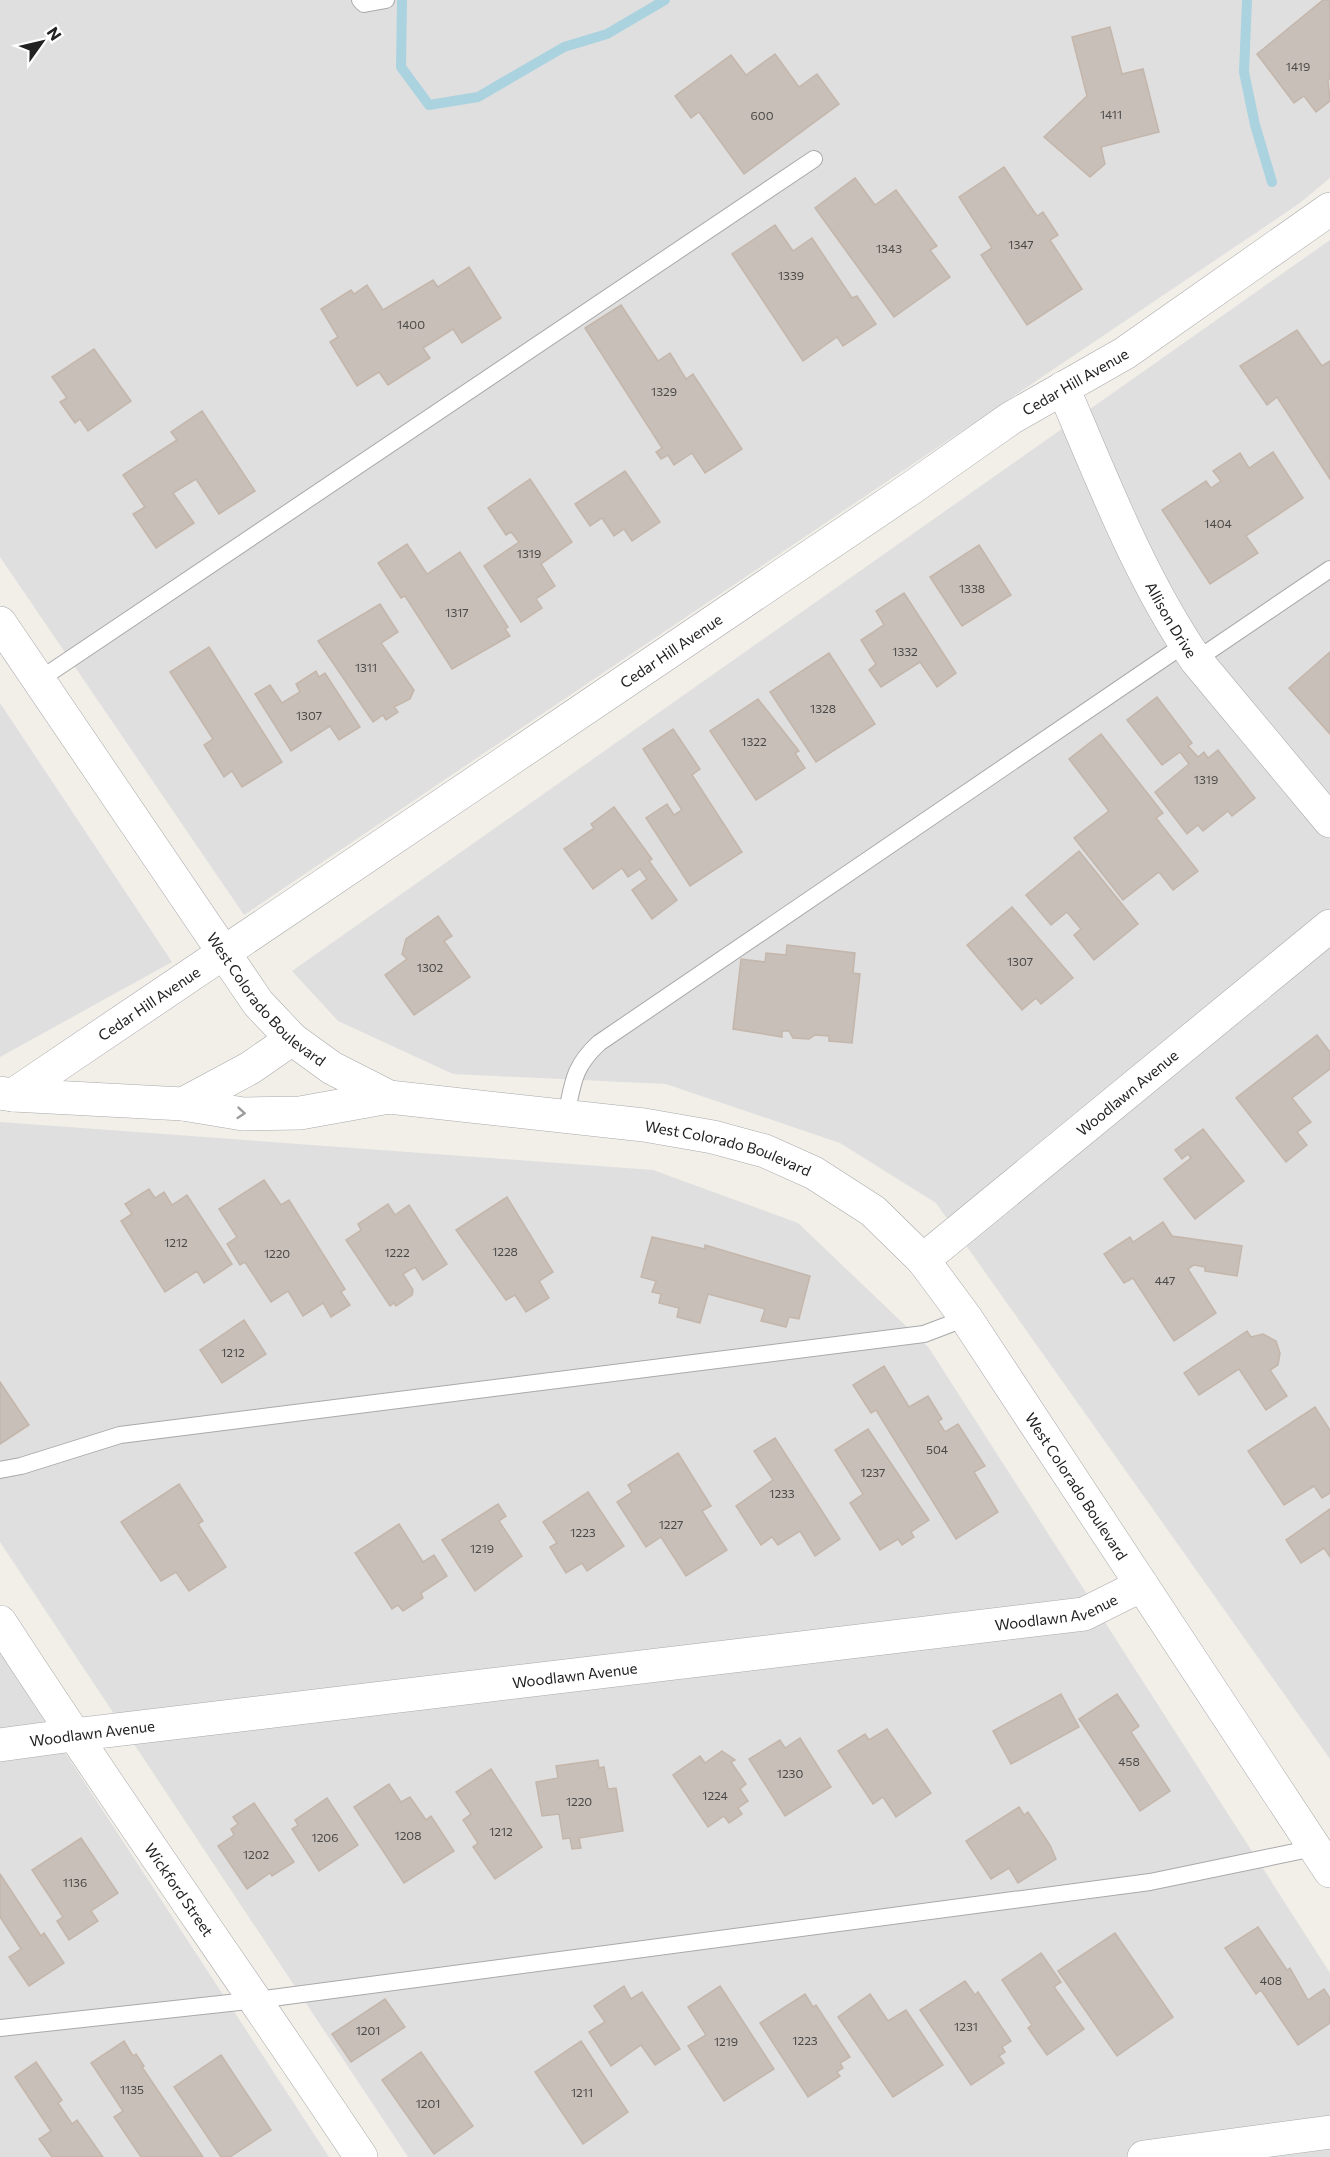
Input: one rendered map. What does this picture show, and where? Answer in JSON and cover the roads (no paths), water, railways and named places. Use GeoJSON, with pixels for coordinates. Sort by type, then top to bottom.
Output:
{"type":"FeatureCollection","features":[{"type":"Feature","properties":{"kind":"street","name":"Cedar Hill Avenue"},"geometry":{"type":"LineString","coordinates":[[6,1094],[224,954],[910,489],[1011,418],[1125,353],[1330,209]]}},
{"type":"Feature","properties":{"kind":"street","name":"Allison Drive"},"geometry":{"type":"LineString","coordinates":[[1064,388],[1125,532],[1150,584],[1190,652],[1330,821]]}},
{"type":"Feature","properties":{"kind":"street","name":"West Colorado Boulevard"},"geometry":{"type":"LineString","coordinates":[[0,623],[258,1003],[292,1039],[332,1068],[389,1097],[645,1125],[701,1135],[765,1151],[814,1173],[873,1211],[923,1260],[966,1318],[1322,1859]]}},
{"type":"Feature","properties":{"kind":"street","name":"Woodlawn Avenue"},"geometry":{"type":"LineString","coordinates":[[923,1260],[1330,926]]}},
{"type":"Feature","properties":{"kind":"street"},"geometry":{"type":"LineString","coordinates":[[183,1104],[250,1068],[292,1039]]}},
{"type":"Feature","properties":{"kind":"street","name":"Cedar Hill Avenue"},"geometry":{"type":"LineString","coordinates":[[6,1094],[183,1104],[243,1114],[300,1113],[389,1097]]}},
{"type":"Feature","properties":{"kind":"street","name":"Woodlawn Avenue"},"geometry":{"type":"LineString","coordinates":[[0,1745],[1084,1614],[1142,1585]]}},
{"type":"Feature","properties":{"kind":"street","name":"Wickford Street"},"geometry":{"type":"LineString","coordinates":[[0,1622],[73,1735],[257,2000],[361,2157]]}},
{"type":"Feature","properties":{"kind":"street"},"geometry":{"type":"LineString","coordinates":[[1144,2157],[1330,2132]]}},
{"type":"Feature","properties":{"kind":"lane"},"geometry":{"type":"LineString","coordinates":[[362,2],[386,0]]}},
{"type":"Feature","properties":{"kind":"lane"},"geometry":{"type":"LineString","coordinates":[[39,680],[814,159]]}},
{"type":"Feature","properties":{"kind":"lane"},"geometry":{"type":"LineString","coordinates":[[566,1116],[575,1074],[584,1057],[599,1043],[1190,652],[1330,569]]}},
{"type":"Feature","properties":{"kind":"lane"},"geometry":{"type":"LineString","coordinates":[[0,1470],[21,1466],[120,1435],[924,1334],[966,1318]]}},
{"type":"Feature","properties":{"kind":"lane"},"geometry":{"type":"LineString","coordinates":[[0,2028],[257,2000],[1322,1859]]}},
{"type":"Feature","properties":{"kind":"waterway"},"geometry":{"type":"LineString","coordinates":[[402,0],[401,67],[429,105],[478,97],[564,47],[607,34],[665,0]]}},
{"type":"Feature","properties":{"kind":"waterway"},"geometry":{"type":"LineString","coordinates":[[1247,0],[1244,72],[1255,125],[1272,182]]}}]}
